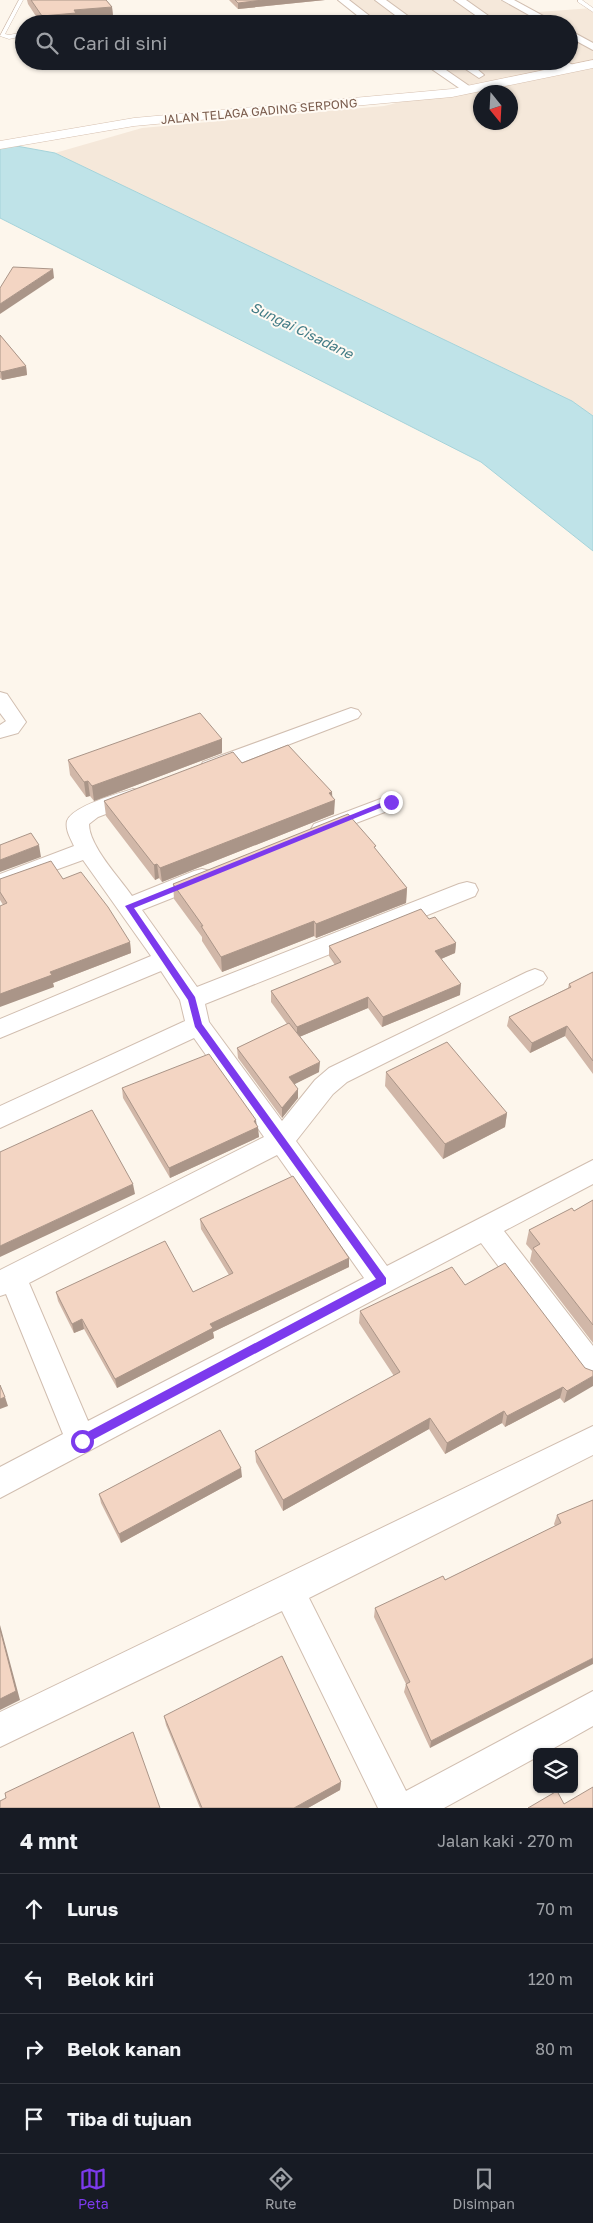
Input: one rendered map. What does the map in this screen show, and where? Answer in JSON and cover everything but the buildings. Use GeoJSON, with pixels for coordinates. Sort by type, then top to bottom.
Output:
{"type":"FeatureCollection","features":[{"type":"Feature","properties":{"kind":"main road"},"geometry":{"type":"LineString","coordinates":[[578,52],[593,48]]}},
{"type":"Feature","properties":{"kind":"main road","name":"JALAN TELAGA GADING SERPONG"},"geometry":{"type":"LineString","coordinates":[[578,66],[593,64]]}},
{"type":"Feature","properties":{"kind":"main road","name":"JALAN TELAGA GADING SERPONG"},"geometry":{"type":"LineString","coordinates":[[418,96],[479,74],[497,70]]}},
{"type":"Feature","properties":{"kind":"main road","name":"JALAN TELAGA GADING SERPONG"},"geometry":{"type":"LineString","coordinates":[[0,145],[100,127],[154,120],[469,90],[559,70]]}},
{"type":"Feature","properties":{"kind":"street"},"geometry":{"type":"LineString","coordinates":[[343,0],[363,15]]}},
{"type":"Feature","properties":{"kind":"street"},"geometry":{"type":"LineString","coordinates":[[380,0],[401,15]]}},
{"type":"Feature","properties":{"kind":"street"},"geometry":{"type":"LineString","coordinates":[[459,0],[482,15]]}},
{"type":"Feature","properties":{"kind":"street"},"geometry":{"type":"LineString","coordinates":[[507,0],[521,9],[540,15]]}},
{"type":"Feature","properties":{"kind":"street"},"geometry":{"type":"LineString","coordinates":[[578,39],[593,48]]}},
{"type":"Feature","properties":{"kind":"street"},"geometry":{"type":"LineString","coordinates":[[438,70],[469,90]]}},
{"type":"Feature","properties":{"kind":"street"},"geometry":{"type":"LineString","coordinates":[[472,70],[479,74]]}},
{"type":"Feature","properties":{"kind":"street"},"geometry":{"type":"LineString","coordinates":[[0,698],[16,722],[10,728],[0,732]]}},
{"type":"Feature","properties":{"kind":"street"},"geometry":{"type":"LineString","coordinates":[[192,774],[351,714]]}},
{"type":"Feature","properties":{"kind":"street"},"geometry":{"type":"LineString","coordinates":[[155,787],[90,812],[78,821],[78,832],[88,850],[166,959],[192,999],[198,1025],[382,1281]]}},
{"type":"Feature","properties":{"kind":"street"},"geometry":{"type":"LineString","coordinates":[[301,838],[391,802]]}},
{"type":"Feature","properties":{"kind":"street"},"geometry":{"type":"LineString","coordinates":[[0,882],[88,850]]}},
{"type":"Feature","properties":{"kind":"street"},"geometry":{"type":"LineString","coordinates":[[129,906],[219,870]]}},
{"type":"Feature","properties":{"kind":"street"},"geometry":{"type":"LineString","coordinates":[[192,999],[467,890]]}},
{"type":"Feature","properties":{"kind":"street"},"geometry":{"type":"LineString","coordinates":[[0,1029],[166,959]]}},
{"type":"Feature","properties":{"kind":"street"},"geometry":{"type":"LineString","coordinates":[[82,1441],[6,1281],[281,1141],[324,1087],[338,1075],[535,978]]}},
{"type":"Feature","properties":{"kind":"street"},"geometry":{"type":"LineString","coordinates":[[0,1118],[198,1025]]}},
{"type":"Feature","properties":{"kind":"street"},"geometry":{"type":"LineString","coordinates":[[0,1484],[593,1171]]}},
{"type":"Feature","properties":{"kind":"street"},"geometry":{"type":"LineString","coordinates":[[485,1228],[593,1369]]}},
{"type":"Feature","properties":{"kind":"street"},"geometry":{"type":"LineString","coordinates":[[0,1730],[289,1591],[593,1440]]}},
{"type":"Feature","properties":{"kind":"street"},"geometry":{"type":"LineString","coordinates":[[289,1591],[396,1808]]}},
{"type":"Feature","properties":{"kind":"street"},"geometry":{"type":"LineString","coordinates":[[409,1808],[593,1708]]}},
{"type":"Feature","properties":{"kind":"lane"},"geometry":{"type":"LineString","coordinates":[[15,36],[9,37],[2,35],[21,0]]}},
{"type":"Feature","properties":{"kind":"lane"},"geometry":{"type":"LineString","coordinates":[[580,1],[593,10]]}},
{"type":"Feature","properties":{"kind":"shaded area"},"geometry":{"type":"Polygon","coordinates":[[[349,0],[500,0],[524,13],[593,8],[593,416],[572,401],[55,153],[142,128],[384,106],[465,86],[444,70],[578,70],[578,15],[369,15],[349,0]]]}},
{"type":"Feature","properties":{"kind":"water","name":"Sungai Cisadane"},"geometry":{"type":"Polygon","coordinates":[[[0,143],[55,153],[572,401],[593,416],[593,551],[481,462],[0,218],[0,143]]]}},
{"type":"Feature","properties":{"kind":"route"},"geometry":{"type":"LineString","coordinates":[[82,1441],[382,1281],[198,1025],[192,999],[129,906],[391,802]]}}]}
